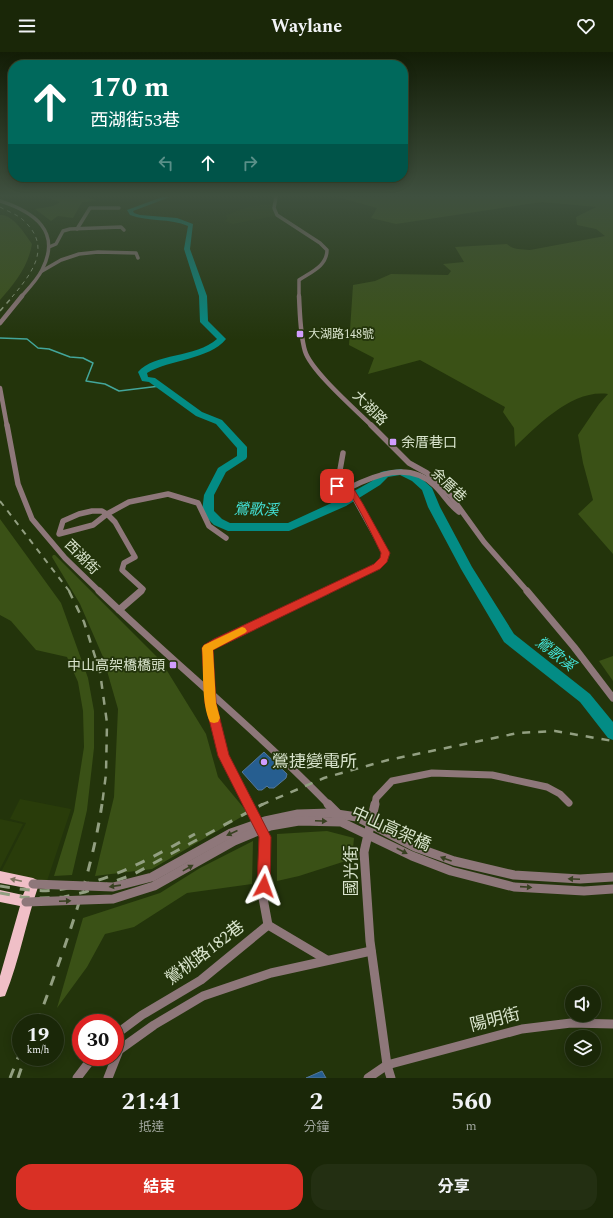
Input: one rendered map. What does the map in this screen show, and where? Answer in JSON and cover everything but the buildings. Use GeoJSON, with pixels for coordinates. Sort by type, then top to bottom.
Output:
{"type":"FeatureCollection","features":[{"type":"Feature","properties":{"kind":"main road"},"geometry":{"type":"LineString","coordinates":[[0,877],[33,884],[26,902],[17,944],[0,991]]}},
{"type":"Feature","properties":{"kind":"main road"},"geometry":{"type":"LineString","coordinates":[[0,896],[26,902]]}},
{"type":"Feature","properties":{"kind":"street"},"geometry":{"type":"LineString","coordinates":[[0,323],[42,271],[47,259],[49,246],[53,245]]}},
{"type":"Feature","properties":{"kind":"street","name":"大湖路"},"geometry":{"type":"LineString","coordinates":[[322,245],[327,250],[327,258],[324,263],[299,280],[300,318],[305,352],[320,374],[337,393],[409,463],[427,473],[450,495],[484,542],[526,589],[574,647],[613,698]]}},
{"type":"Feature","properties":{"kind":"street"},"geometry":{"type":"LineString","coordinates":[[42,271],[52,267],[60,260],[88,253],[106,252],[136,254],[138,258]]}},
{"type":"Feature","properties":{"kind":"street","name":"西湖街"},"geometry":{"type":"LineString","coordinates":[[0,388],[18,484],[32,519],[64,558],[119,610],[219,699]]}},
{"type":"Feature","properties":{"kind":"street"},"geometry":{"type":"LineString","coordinates":[[343,453],[338,485],[349,488]]}},
{"type":"Feature","properties":{"kind":"street","name":"余厝巷"},"geometry":{"type":"LineString","coordinates":[[349,488],[382,474],[400,470],[411,472],[421,475],[433,484],[448,504],[464,515]]}},
{"type":"Feature","properties":{"kind":"street","name":"鶯桃路182巷"},"geometry":{"type":"LineString","coordinates":[[124,1026],[191,987],[244,947],[268,925],[263,898],[265,837],[223,756],[215,723],[210,691],[208,648],[377,567],[384,560],[385,553],[349,488]]}},
{"type":"Feature","properties":{"kind":"street"},"geometry":{"type":"LineString","coordinates":[[119,610],[142,590],[122,570],[124,563],[135,557],[117,525],[108,513],[100,510],[81,512],[63,521],[59,534],[93,526],[108,513],[129,502],[168,494],[198,503],[209,526],[226,538]]}},
{"type":"Feature","properties":{"kind":"street","name":"中山高架橋"},"geometry":{"type":"LineString","coordinates":[[219,699],[338,813]]}},
{"type":"Feature","properties":{"kind":"street","name":"國光街"},"geometry":{"type":"LineString","coordinates":[[391,1078],[387,1065],[371,951],[364,852],[376,798],[392,781],[432,773],[492,775],[547,787],[560,794],[569,803]]}},
{"type":"Feature","properties":{"kind":"street"},"geometry":{"type":"LineString","coordinates":[[338,813],[341,822]]}},
{"type":"Feature","properties":{"kind":"street","name":"中山高架橋"},"geometry":{"type":"LineString","coordinates":[[33,884],[113,887],[152,877],[231,833],[265,821],[298,814],[338,813],[357,817],[415,847],[454,861],[514,875],[580,879],[613,877]]}},
{"type":"Feature","properties":{"kind":"street","name":"中山高架橋"},"geometry":{"type":"LineString","coordinates":[[26,902],[113,899],[154,886],[234,841],[270,826],[299,821],[341,822],[412,856],[451,871],[514,887],[584,891],[613,888]]}},
{"type":"Feature","properties":{"kind":"street"},"geometry":{"type":"LineString","coordinates":[[268,925],[327,960]]}},
{"type":"Feature","properties":{"kind":"street"},"geometry":{"type":"LineString","coordinates":[[108,1078],[119,1050],[154,1025],[203,996],[271,973],[371,951]]}},
{"type":"Feature","properties":{"kind":"street","name":"陽明街"},"geometry":{"type":"LineString","coordinates":[[368,1078],[387,1065],[522,1029],[571,1023],[613,1024]]}},
{"type":"Feature","properties":{"kind":"street"},"geometry":{"type":"LineString","coordinates":[[77,1078],[86,1066]]}},
{"type":"Feature","properties":{"kind":"shaded area"},"geometry":{"type":"Polygon","coordinates":[[[0,245],[32,245],[24,267],[16,281],[0,300],[0,245]]]}},
{"type":"Feature","properties":{"kind":"shaded area"},"geometry":{"type":"Polygon","coordinates":[[[508,245],[515,248],[530,250],[557,245],[613,245],[613,554],[578,514],[593,500],[583,463],[578,435],[599,404],[608,394],[595,394],[582,397],[557,410],[515,447],[514,428],[503,412],[505,407],[420,360],[368,374],[374,358],[349,345],[353,285],[375,281],[391,274],[448,275],[451,271],[443,264],[464,262],[455,247],[508,245]]]}},
{"type":"Feature","properties":{"kind":"shaded area"},"geometry":{"type":"Polygon","coordinates":[[[0,519],[61,603],[88,678],[94,711],[94,748],[87,810],[72,875],[54,876],[74,811],[84,747],[83,711],[78,682],[67,657],[36,650],[11,621],[0,615],[0,519]]]}},
{"type":"Feature","properties":{"kind":"shaded area"},"geometry":{"type":"Polygon","coordinates":[[[55,555],[161,661],[206,734],[218,777],[248,813],[152,869],[95,876],[114,797],[118,709],[103,657],[80,604],[52,557],[55,555]]]}},
{"type":"Feature","properties":{"kind":"shaded area"},"geometry":{"type":"Polygon","coordinates":[[[613,656],[613,681],[599,661],[613,656]]]}},
{"type":"Feature","properties":{"kind":"shaded area"},"geometry":{"type":"Polygon","coordinates":[[[20,799],[71,809],[47,881],[0,874],[26,823],[10,819],[20,799]]]}},
{"type":"Feature","properties":{"kind":"shaded area"},"geometry":{"type":"Polygon","coordinates":[[[0,819],[23,824],[0,869],[0,819]]]}},
{"type":"Feature","properties":{"kind":"shaded area"},"geometry":{"type":"Polygon","coordinates":[[[327,831],[354,838],[352,859],[299,876],[277,881],[277,834],[327,831]]]}},
{"type":"Feature","properties":{"kind":"shaded area"},"geometry":{"type":"Polygon","coordinates":[[[253,841],[252,884],[187,893],[134,927],[105,934],[87,967],[57,1008],[83,918],[160,893],[200,868],[253,841]]]}},
{"type":"Feature","properties":{"kind":"waterway","name":"鶯歌溪"},"geometry":{"type":"LineString","coordinates":[[188,245],[187,249],[203,296],[204,322],[222,339],[207,350],[161,363],[142,372],[145,379],[152,380],[199,414],[219,422],[242,447],[242,457],[222,470],[209,495],[208,512],[218,522],[228,527],[289,527],[342,503],[376,483],[385,474],[401,472],[416,479],[427,488],[434,507],[467,569],[509,638],[585,698],[613,733]]}},
{"type":"Feature","properties":{"kind":"waterway"},"geometry":{"type":"LineString","coordinates":[[0,338],[27,339],[38,348],[49,349],[70,357],[83,358],[93,363],[86,381],[105,384],[119,391],[160,386]]}},
{"type":"Feature","properties":{"kind":"railway"},"geometry":{"type":"LineString","coordinates":[[12,297],[33,268],[38,249],[37,245]]}},
{"type":"Feature","properties":{"kind":"railway"},"geometry":{"type":"LineString","coordinates":[[0,311],[13,296]]}},
{"type":"Feature","properties":{"kind":"railway"},"geometry":{"type":"LineString","coordinates":[[0,501],[70,592]]}},
{"type":"Feature","properties":{"kind":"railway"},"geometry":{"type":"LineString","coordinates":[[69,591],[84,622],[100,672],[107,723],[106,774],[102,805]]}},
{"type":"Feature","properties":{"kind":"railway"},"geometry":{"type":"LineString","coordinates":[[262,805],[324,778],[388,760],[518,733],[555,731],[613,741]]}},
{"type":"Feature","properties":{"kind":"railway"},"geometry":{"type":"LineString","coordinates":[[84,884],[91,860],[102,804]]}},
{"type":"Feature","properties":{"kind":"railway"},"geometry":{"type":"LineString","coordinates":[[82,893],[132,875],[262,805]]}},
{"type":"Feature","properties":{"kind":"railway"},"geometry":{"type":"LineString","coordinates":[[84,884],[128,869],[195,834]]}},
{"type":"Feature","properties":{"kind":"railway"},"geometry":{"type":"LineString","coordinates":[[0,886],[48,891],[84,884]]}},
{"type":"Feature","properties":{"kind":"railway"},"geometry":{"type":"LineString","coordinates":[[82,893],[84,884]]}},
{"type":"Feature","properties":{"kind":"railway"},"geometry":{"type":"LineString","coordinates":[[0,893],[22,897],[42,898],[64,897],[82,893]]}},
{"type":"Feature","properties":{"kind":"railway"},"geometry":{"type":"LineString","coordinates":[[40,1014],[82,893]]}},
{"type":"Feature","properties":{"kind":"railway"},"geometry":{"type":"LineString","coordinates":[[10,1078],[15,1066]]}},
{"type":"Feature","properties":{"kind":"railway"},"geometry":{"type":"LineString","coordinates":[[18,1078],[22,1066]]}},
{"type":"Feature","properties":{"kind":"slow traffic"},"geometry":{"type":"LineString","coordinates":[[214,718],[211,703],[208,648],[242,631]]}},
{"type":"Feature","properties":{"kind":"place","name":"大湖路148號"},"geometry":{"type":"Point","coordinates":[300,334]}},
{"type":"Feature","properties":{"kind":"place","name":"余厝巷口"},"geometry":{"type":"Point","coordinates":[393,442]}},
{"type":"Feature","properties":{"kind":"place","name":"中山高架橋橋頭"},"geometry":{"type":"Point","coordinates":[173,665]}},
{"type":"Feature","properties":{"kind":"place","name":"鶯捷變電所"},"geometry":{"type":"Point","coordinates":[264,762]}},
{"type":"Feature","properties":{"kind":"route"},"geometry":{"type":"LineString","coordinates":[[264,886],[265,837],[223,756],[211,703],[208,648],[377,567],[384,560],[385,553],[349,488],[338,483],[337,486]]}}]}
